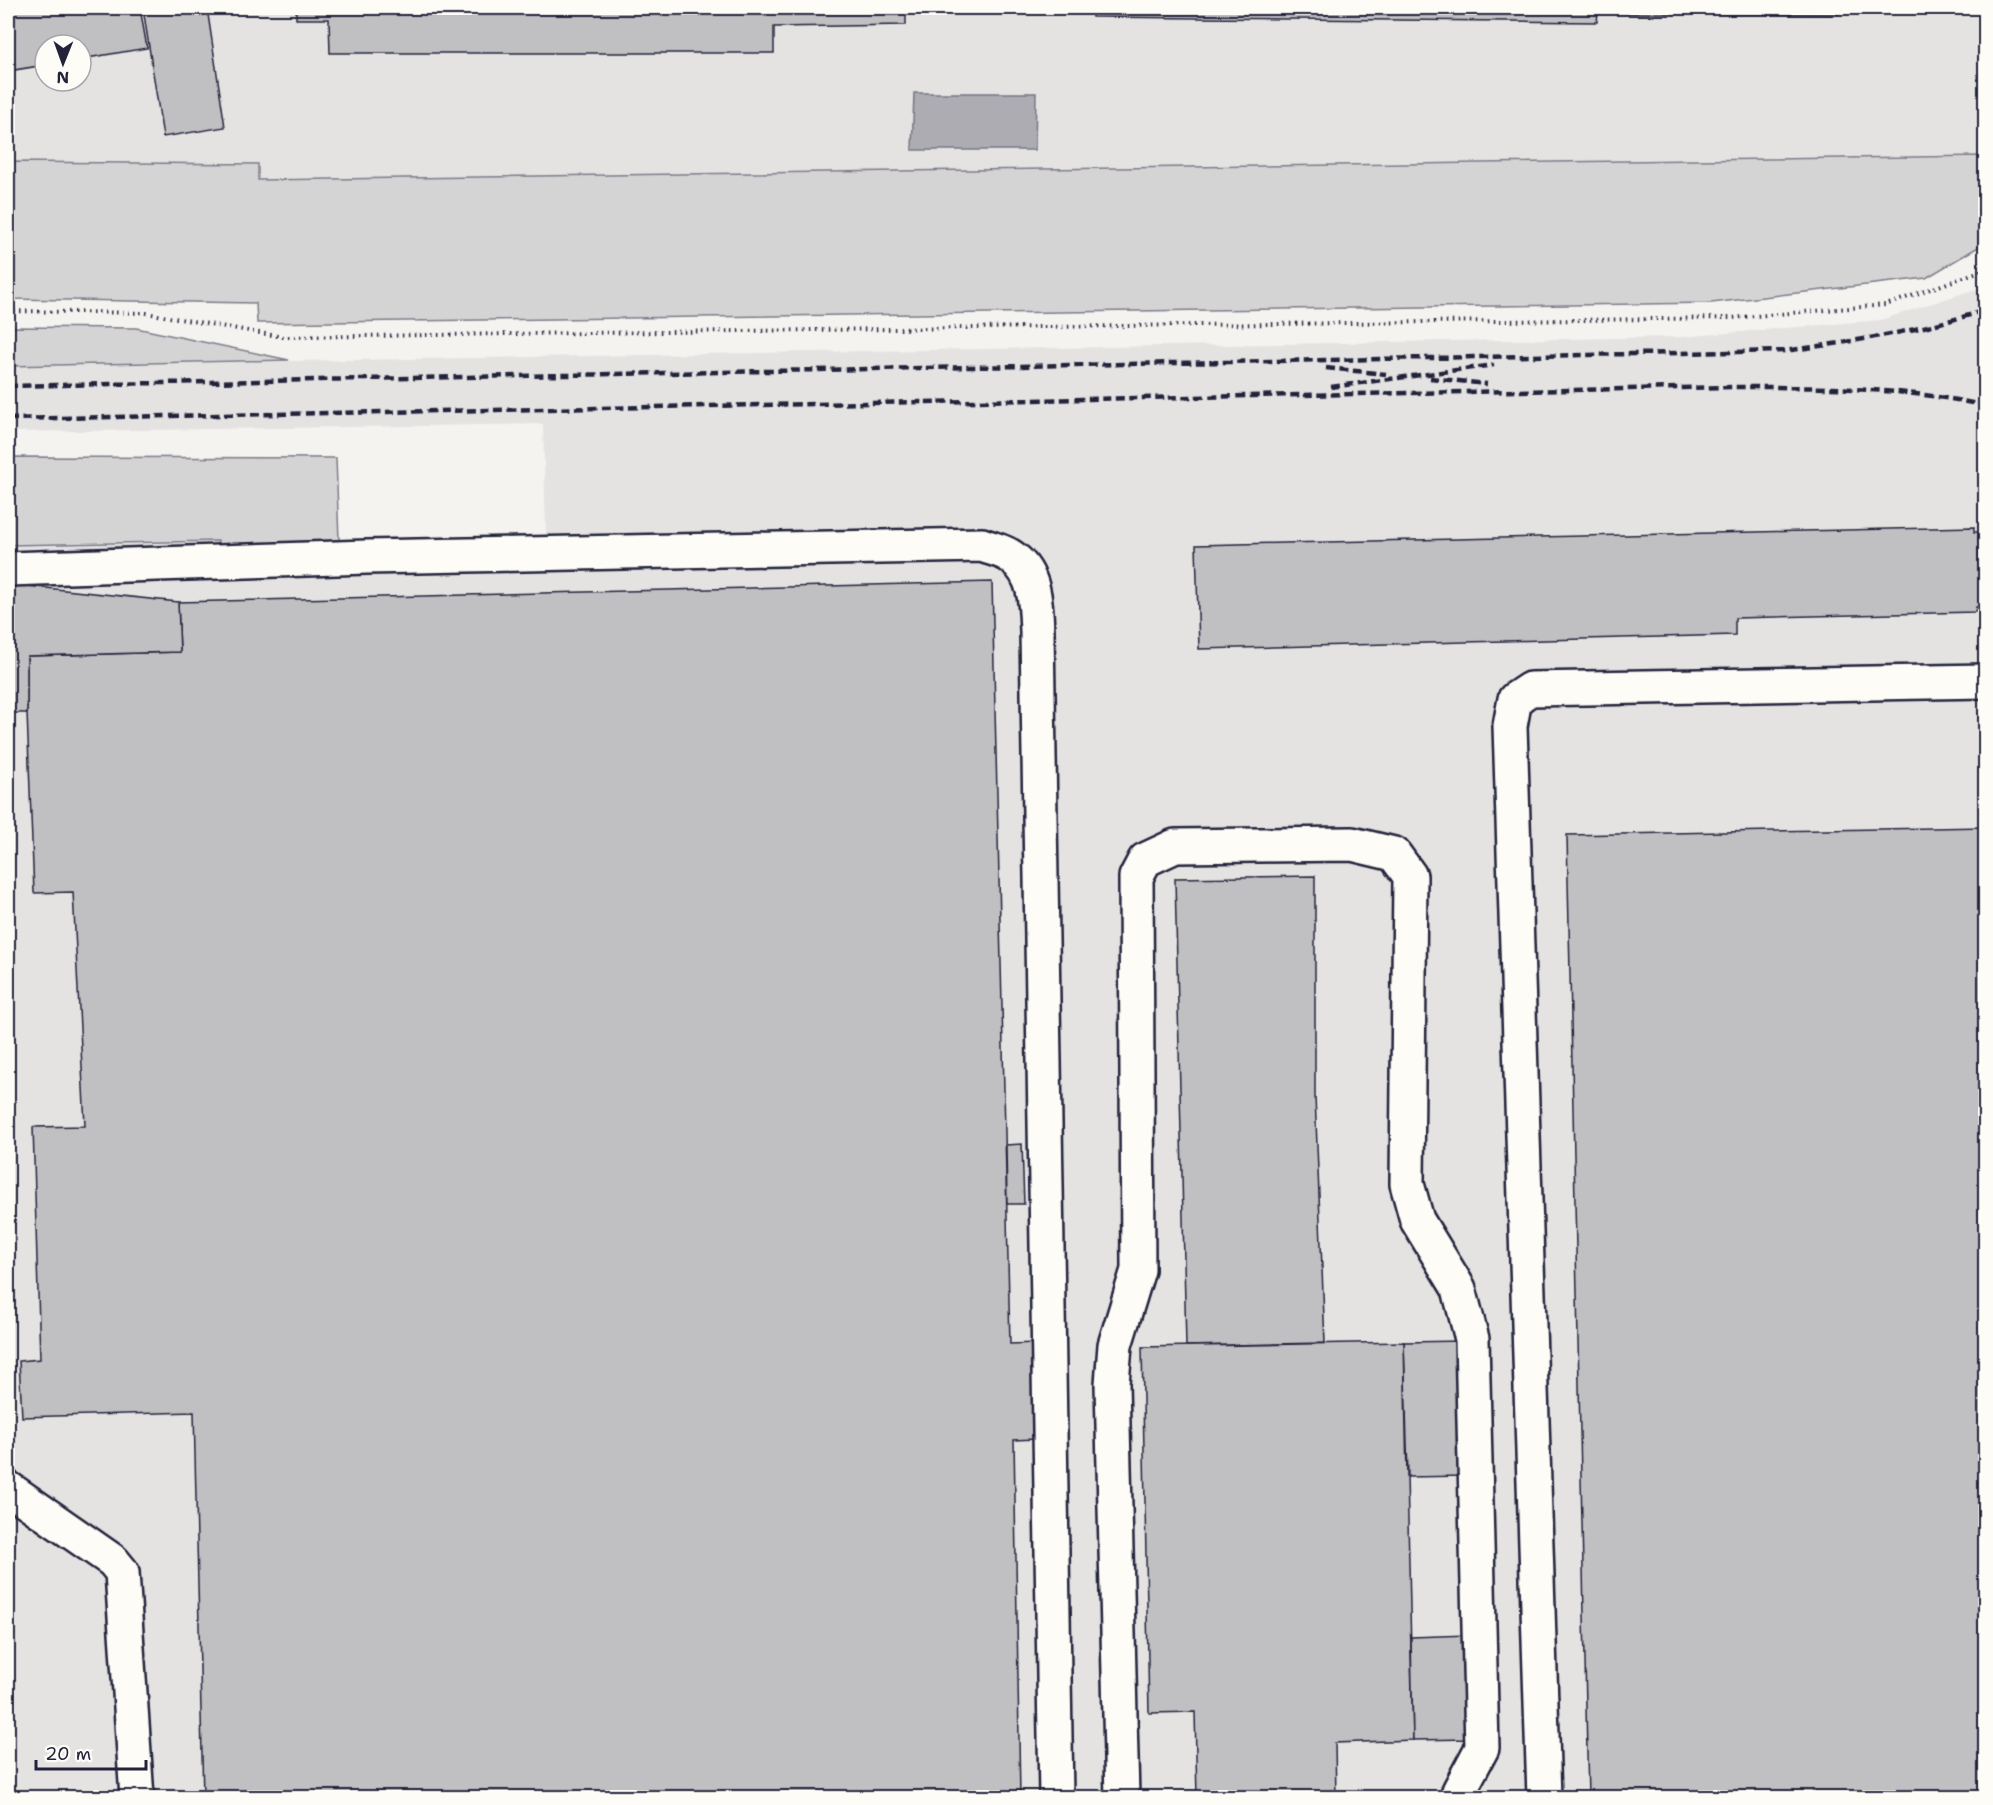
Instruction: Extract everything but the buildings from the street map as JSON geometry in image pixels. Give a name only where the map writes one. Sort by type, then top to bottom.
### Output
[{"type":"lane","points":[[8,569],[379,556],[982,545],[1011,556],[1028,572],[1036,602],[1038,644],[1056,1797]]},
{"type":"lane","points":[[1544,1797],[1510,738],[1515,699],[1530,689],[1986,681]]},
{"type":"lane","points":[[1122,1797],[1112,1384],[1115,1345],[1138,1270],[1136,877],[1145,860],[1176,846],[1352,844],[1394,854],[1410,876],[1407,1184],[1417,1220],[1459,1289],[1472,1339],[1482,1748],[1459,1791],[1459,1797]]},
{"type":"lane","points":[[8,1488],[113,1561],[122,1572],[137,1797]]},
{"type":"path","points":[[8,311],[146,313],[283,337],[1731,318],[1886,305],[1986,269]]},
{"type":"shaded area","points":[[8,8],[1985,8],[1985,156],[257,180],[257,164],[8,162]]},
{"type":"shaded area","points":[[914,93],[1036,93],[1035,150],[912,150]]},
{"type":"shaded area","points":[[1985,156],[1985,243],[1926,278],[1711,303],[257,323],[256,303],[8,299],[8,162],[258,164],[258,180]]},
{"type":"shaded area","points":[[1985,286],[1985,1797],[8,1797],[8,545],[218,541],[218,544],[546,534],[543,424],[8,432],[8,366],[1680,337],[1881,320]]},
{"type":"shaded area","points":[[8,327],[136,328],[289,360],[8,366]]},
{"type":"shaded area","points":[[8,457],[336,458],[339,541],[218,545],[218,541],[8,545]]},
{"type":"railway","points":[[8,386],[1784,351],[1886,335],[1986,310]]},
{"type":"railway","points":[[1331,387],[1494,365]]},
{"type":"railway","points":[[1326,368],[1386,374]]},
{"type":"railway","points":[[1430,378],[1487,384]]},
{"type":"railway","points":[[8,419],[1734,387],[1829,388],[1892,392],[1986,406]]}]
